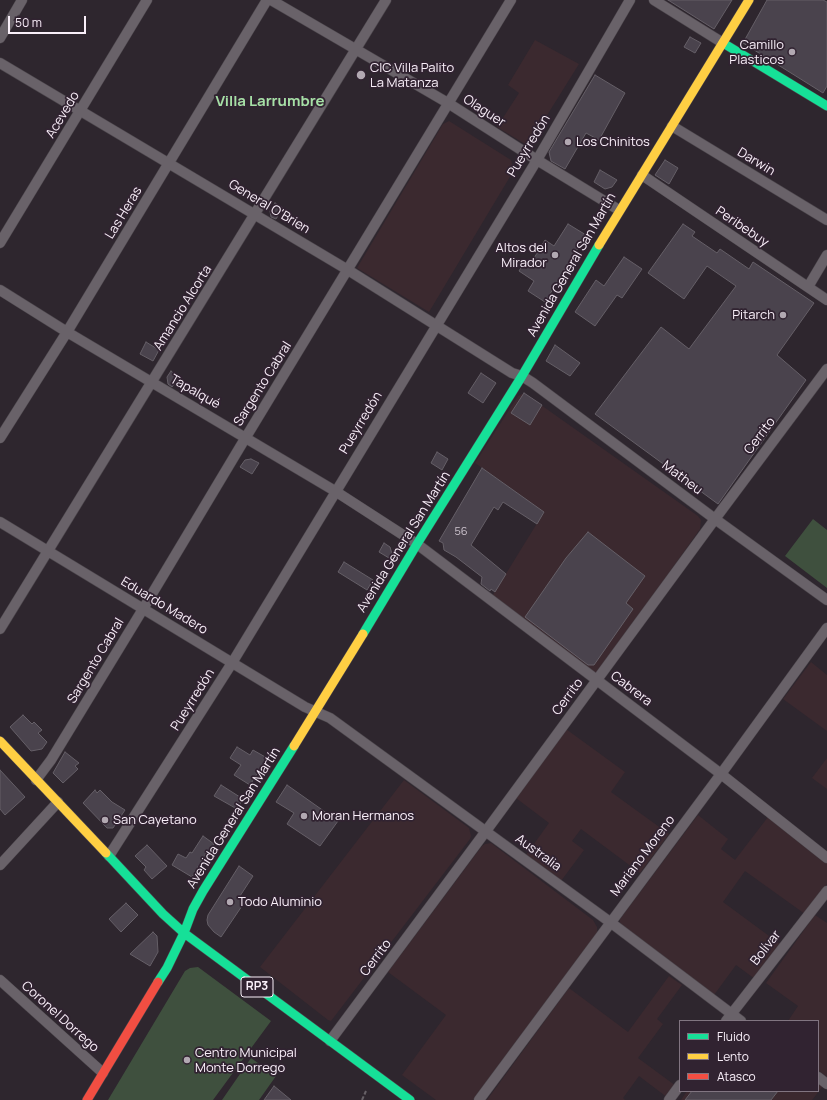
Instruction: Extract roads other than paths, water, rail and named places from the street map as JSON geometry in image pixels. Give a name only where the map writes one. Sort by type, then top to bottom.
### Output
[{"type":"main road","name":"Avenida General San Martín","points":[[87,1100],[167,968],[184,933],[193,909],[203,891],[316,712],[417,544],[522,376],[619,210],[749,0]]},
{"type":"main road","points":[[723,43],[827,106]]},
{"type":"main road","name":"RP3","points":[[0,741],[163,914],[184,933],[410,1100]]},
{"type":"street","points":[[0,38],[22,0]]},
{"type":"street","name":"Acevedo","points":[[0,243],[147,0]]},
{"type":"street","name":"Las Heras","points":[[0,438],[67,332],[267,0]]},
{"type":"street","name":"Olaguer","points":[[271,0],[356,48],[448,103],[619,210]]},
{"type":"street","name":"Amancio Alcorta","points":[[0,629],[386,0]]},
{"type":"street","name":"Sargento Cabral","points":[[36,780],[51,760],[143,609],[511,0]]},
{"type":"street","name":"Pueyrredón","points":[[109,856],[232,663],[436,324],[537,160],[630,0]]},
{"type":"street","points":[[654,0],[723,43]]},
{"type":"street","name":"General O'Brien","points":[[0,63],[170,162],[512,372],[522,376]]},
{"type":"street","name":"Darwin","points":[[672,126],[827,220]]},
{"type":"street","name":"Peribebuy","points":[[642,175],[827,300]]},
{"type":"street","points":[[808,287],[827,255]]},
{"type":"street","name":"Tapalqué","points":[[0,290],[67,332],[335,491],[417,544]]},
{"type":"street","name":"Cerrito","points":[[330,1041],[827,368]]},
{"type":"street","name":"Matheu","points":[[522,376],[714,519],[827,600]]},
{"type":"street","name":"Eduardo Madero","points":[[0,522],[305,707],[316,712]]},
{"type":"street","name":"Cabrera","points":[[417,544],[597,679],[827,858]]},
{"type":"street","name":"Mariano Moreno","points":[[479,1100],[721,774],[827,628]]},
{"type":"street","name":"Australia","points":[[316,712],[330,718],[486,831],[610,922],[728,1017],[738,1020]]},
{"type":"street","points":[[0,865],[58,802]]},
{"type":"street","name":"Bolívar","points":[[728,1017],[827,891]]},
{"type":"street","name":"Coronel Dorrego","points":[[0,980],[103,1073]]},
{"type":"street","points":[[669,1100],[679,1086]]},
{"type":"place","name":"Camillo Plasticos","points":[[792,52]]},
{"type":"place","name":"CIC Villa Palito La Matanza","points":[[361,75]]},
{"type":"place","name":"Los Chinitos","points":[[568,142]]},
{"type":"place","name":"Altos del Mirador","points":[[555,255]]},
{"type":"place","name":"Pitarch","points":[[783,315]]},
{"type":"place","name":"Moran Hermanos","points":[[304,816]]},
{"type":"place","name":"San Cayetano","points":[[105,820]]},
{"type":"place","name":"Todo Aluminio","points":[[230,902]]},
{"type":"place","name":"Centro Municipal Monte Dorrego","points":[[187,1060]]},
{"type":"district","name":"Villa Larrumbre","points":[[270,102]]}]
